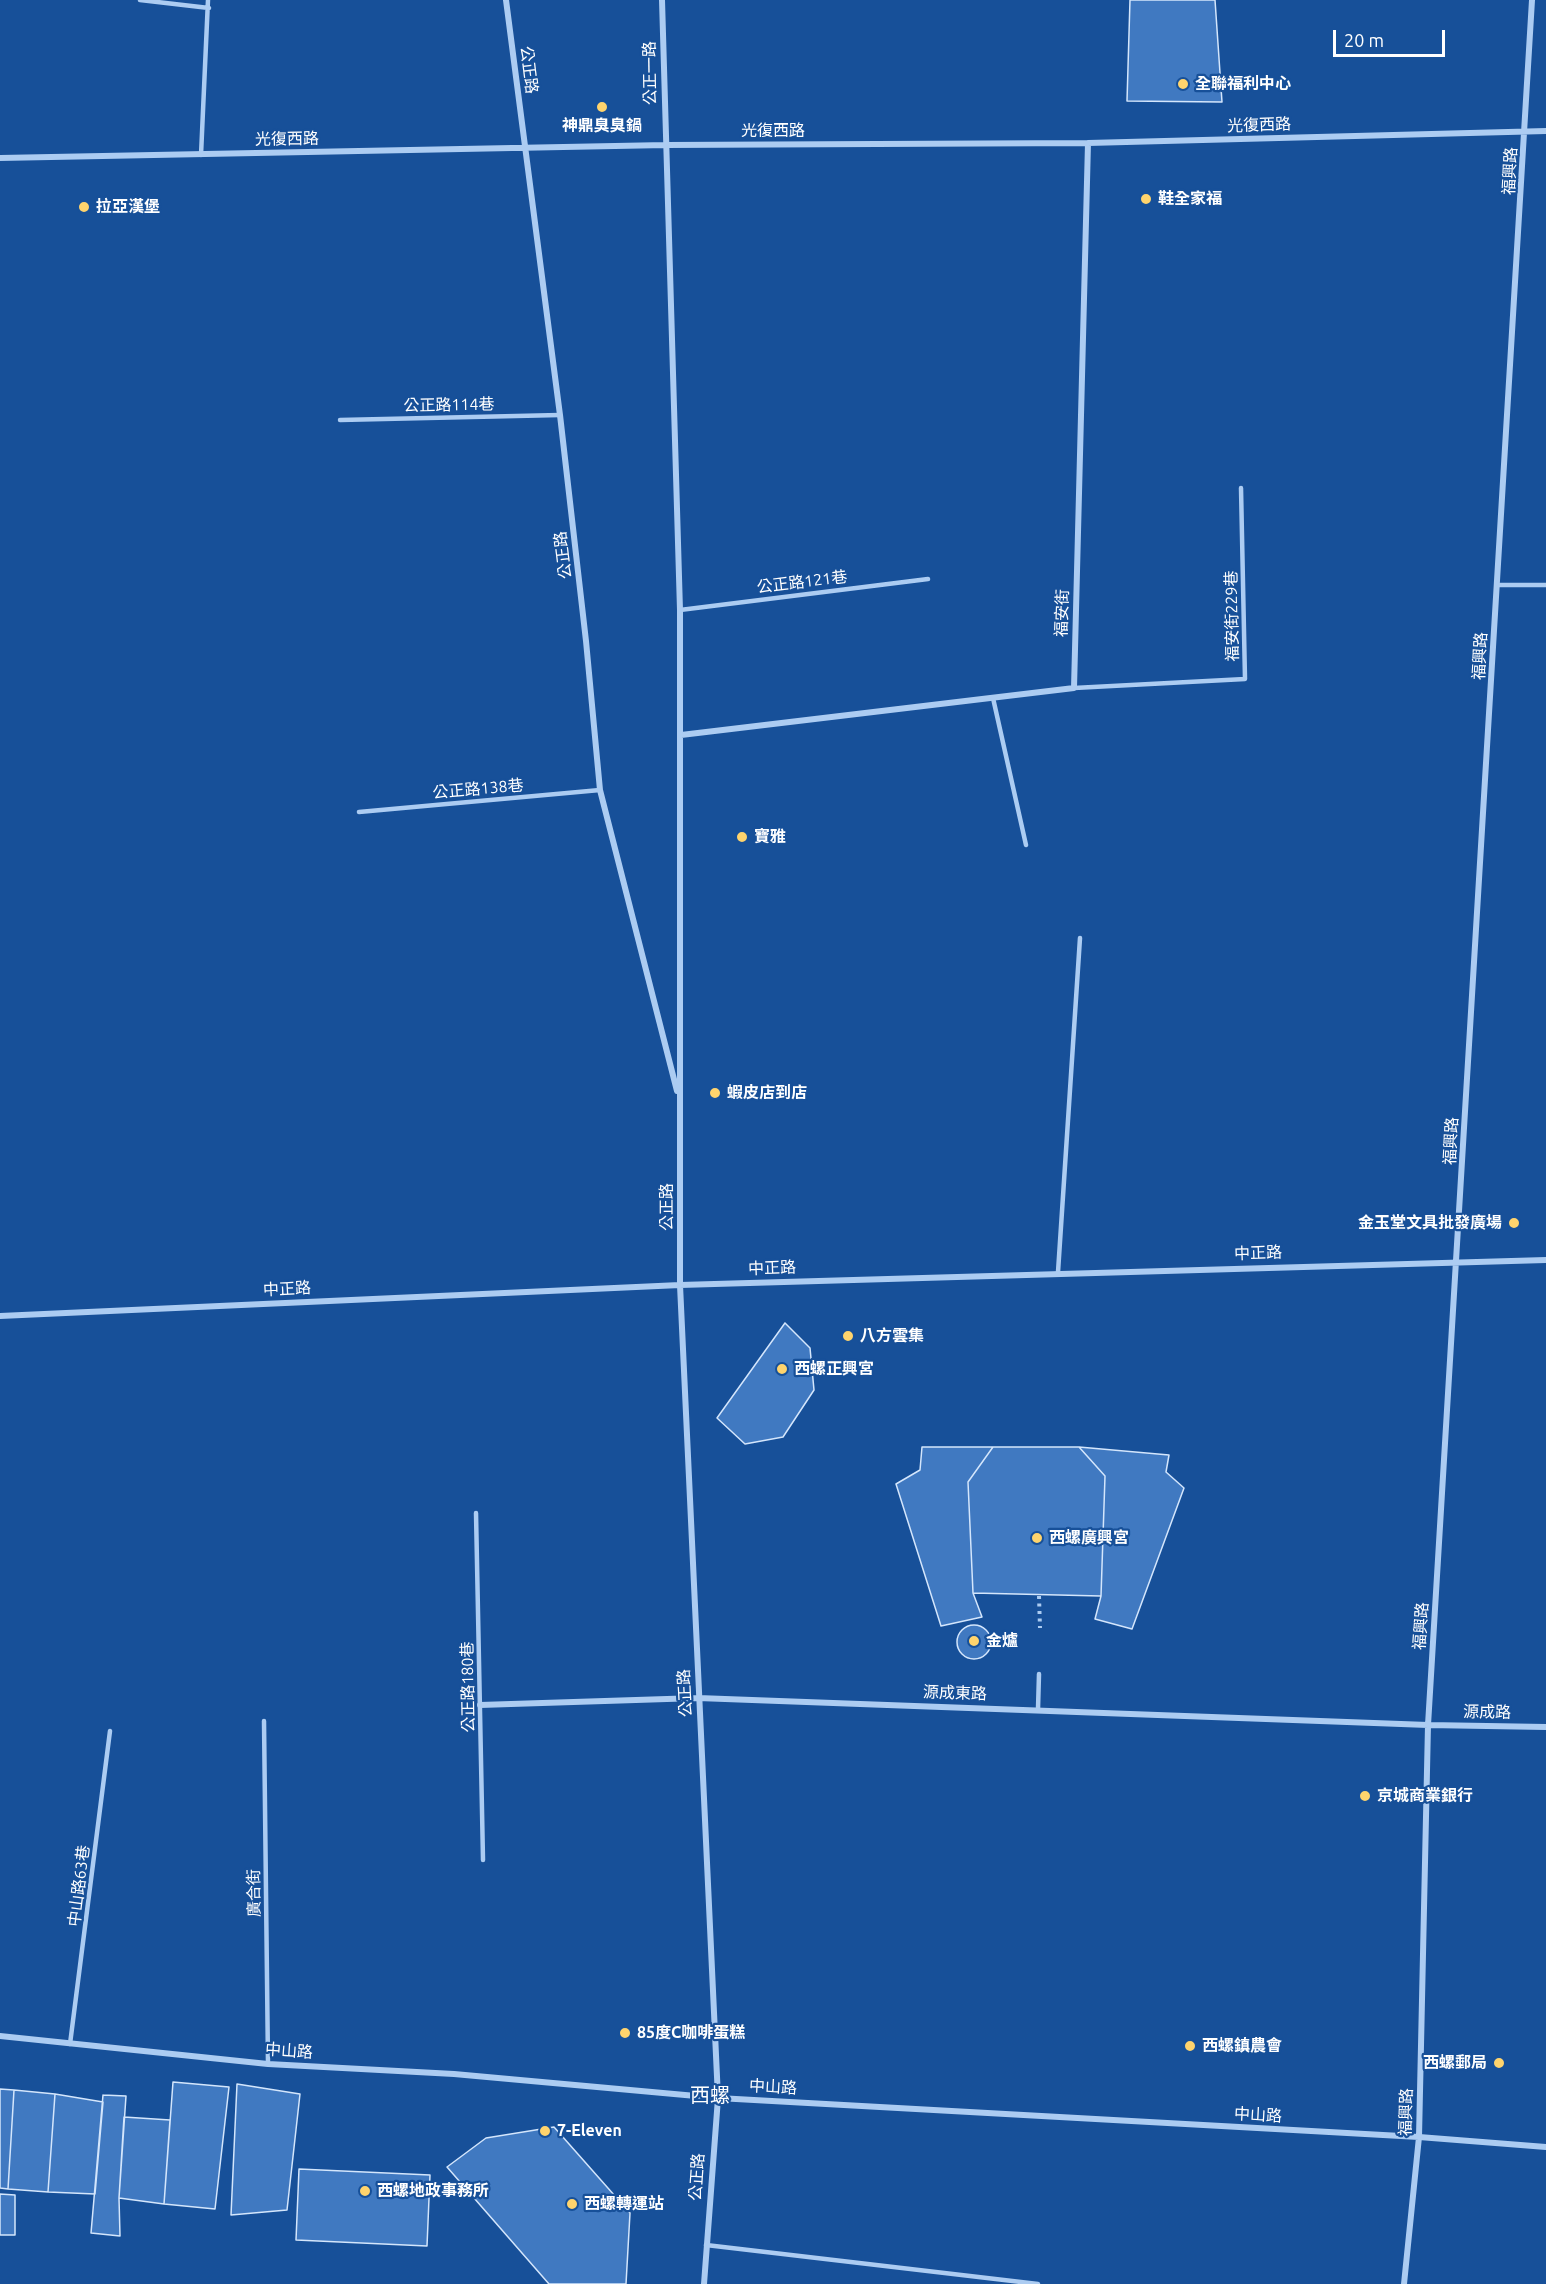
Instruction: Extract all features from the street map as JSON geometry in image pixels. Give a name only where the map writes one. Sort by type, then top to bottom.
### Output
[{"type":"street","name":"公正路","points":[[506,0],[560,415],[586,641],[600,790],[680,1101]]},
{"type":"street","name":"公正一路","points":[[662,0],[666,145]]},
{"type":"street","name":"福興路","points":[[1404,2284],[1419,2137],[1428,1725],[1458,1261],[1532,0]]},
{"type":"street","name":"光復西路","points":[[0,159],[666,145],[1088,143],[1546,130]]},
{"type":"street","name":"福安街","points":[[1074,688],[1088,143]]},
{"type":"street","name":"公正路","points":[[666,145],[680,610],[680,1285],[718,2098],[704,2284]]},
{"type":"street","points":[[681,735],[1074,688]]},
{"type":"street","name":"中正路","points":[[0,1316],[680,1285],[1058,1272],[1546,1260]]},
{"type":"street","name":"源成東路","points":[[480,1705],[698,1698],[1428,1725]]},
{"type":"street","name":"源成路","points":[[1428,1725],[1546,1727]]},
{"type":"street","name":"中山路","points":[[0,2036],[268,2064],[454,2074],[718,2098],[1419,2137],[1546,2147]]},
{"type":"lane","points":[[140,0],[209,8]]},
{"type":"lane","points":[[201,155],[208,0]]},
{"type":"lane","name":"公正路114巷","points":[[340,420],[560,415]]},
{"type":"lane","name":"福安街229巷","points":[[1074,688],[1245,679],[1241,488]]},
{"type":"lane","name":"公正路121巷","points":[[680,610],[928,579]]},
{"type":"lane","points":[[1498,585],[1546,585]]},
{"type":"lane","points":[[993,698],[1026,845]]},
{"type":"lane","name":"公正路138巷","points":[[359,812],[600,790]]},
{"type":"lane","points":[[1058,1272],[1080,938]]},
{"type":"lane","name":"公正路180巷","points":[[476,1514],[483,1860]]},
{"type":"lane","points":[[1038,1709],[1039,1674]]},
{"type":"lane","name":"廣合街","points":[[264,1722],[268,2064]]},
{"type":"lane","name":"中山路63巷","points":[[70,2044],[111,1731]]},
{"type":"lane","points":[[706,2245],[1038,2284]]},
{"type":"path","points":[[1039,1596],[1040,1628]]},
{"type":"building","points":[[1130,0],[1215,0],[1222,102],[1127,101]]},
{"type":"building","name":"西螺正興宮","points":[[785,1323],[810,1348],[814,1390],[783,1437],[745,1444],[717,1418]]},
{"type":"building","points":[[922,1447],[993,1447],[968,1482],[973,1593],[982,1617],[941,1626],[896,1484],[920,1470]]},
{"type":"building","name":"西螺廣興宮","points":[[993,1447],[1079,1447],[1105,1476],[1101,1596],[973,1593],[968,1482]]},
{"type":"building","points":[[1079,1447],[1169,1455],[1166,1472],[1184,1488],[1132,1629],[1095,1619],[1101,1596],[1105,1476]]},
{"type":"building","name":"金爐","points":[[974,1625],[986,1630],[991,1642],[986,1654],[974,1659],[962,1654],[957,1642],[962,1630]]},
{"type":"building","points":[[173,2082],[229,2087],[215,2209],[164,2204]]},
{"type":"building","points":[[237,2084],[300,2094],[287,2210],[231,2215]]},
{"type":"building","points":[[0,2089],[14,2090],[8,2189],[0,2188]]},
{"type":"building","points":[[14,2090],[55,2094],[48,2192],[8,2189]]},
{"type":"building","points":[[55,2094],[103,2102],[95,2194],[48,2192]]},
{"type":"building","points":[[103,2095],[126,2096],[119,2198],[120,2236],[91,2233]]},
{"type":"building","points":[[124,2117],[170,2120],[164,2204],[119,2198]]},
{"type":"building","points":[[554,2127],[630,2213],[626,2284],[549,2284],[447,2167],[486,2138]]},
{"type":"building","points":[[299,2169],[430,2175],[427,2246],[296,2240]]},
{"type":"building","points":[[0,2194],[15,2195],[15,2235],[0,2235]]},
{"type":"place","name":"全聯福利中心","points":[[1183,84]]},
{"type":"place","name":"神鼎臭臭鍋","points":[[602,107]]},
{"type":"place","name":"鞋全家福","points":[[1146,199]]},
{"type":"place","name":"拉亞漢堡","points":[[84,207]]},
{"type":"place","name":"寶雅","points":[[742,837]]},
{"type":"place","name":"蝦皮店到店","points":[[715,1093]]},
{"type":"place","name":"金玉堂文具批發廣場","points":[[1514,1223]]},
{"type":"place","name":"八方雲集","points":[[848,1336]]},
{"type":"place","name":"西螺正興宮","points":[[782,1369]]},
{"type":"place","name":"西螺廣興宮","points":[[1037,1538]]},
{"type":"place","name":"金爐","points":[[974,1641]]},
{"type":"place","name":"京城商業銀行","points":[[1365,1796]]},
{"type":"place","name":"85度C咖啡蛋糕","points":[[625,2033]]},
{"type":"place","name":"西螺鎮農會","points":[[1190,2046]]},
{"type":"place","name":"西螺郵局","points":[[1499,2063]]},
{"type":"place","name":"7-Eleven","points":[[545,2131]]},
{"type":"place","name":"西螺地政事務所","points":[[365,2191]]},
{"type":"place","name":"西螺轉運站","points":[[572,2204]]},
{"type":"district","name":"西螺","points":[[710,2095]]}]
